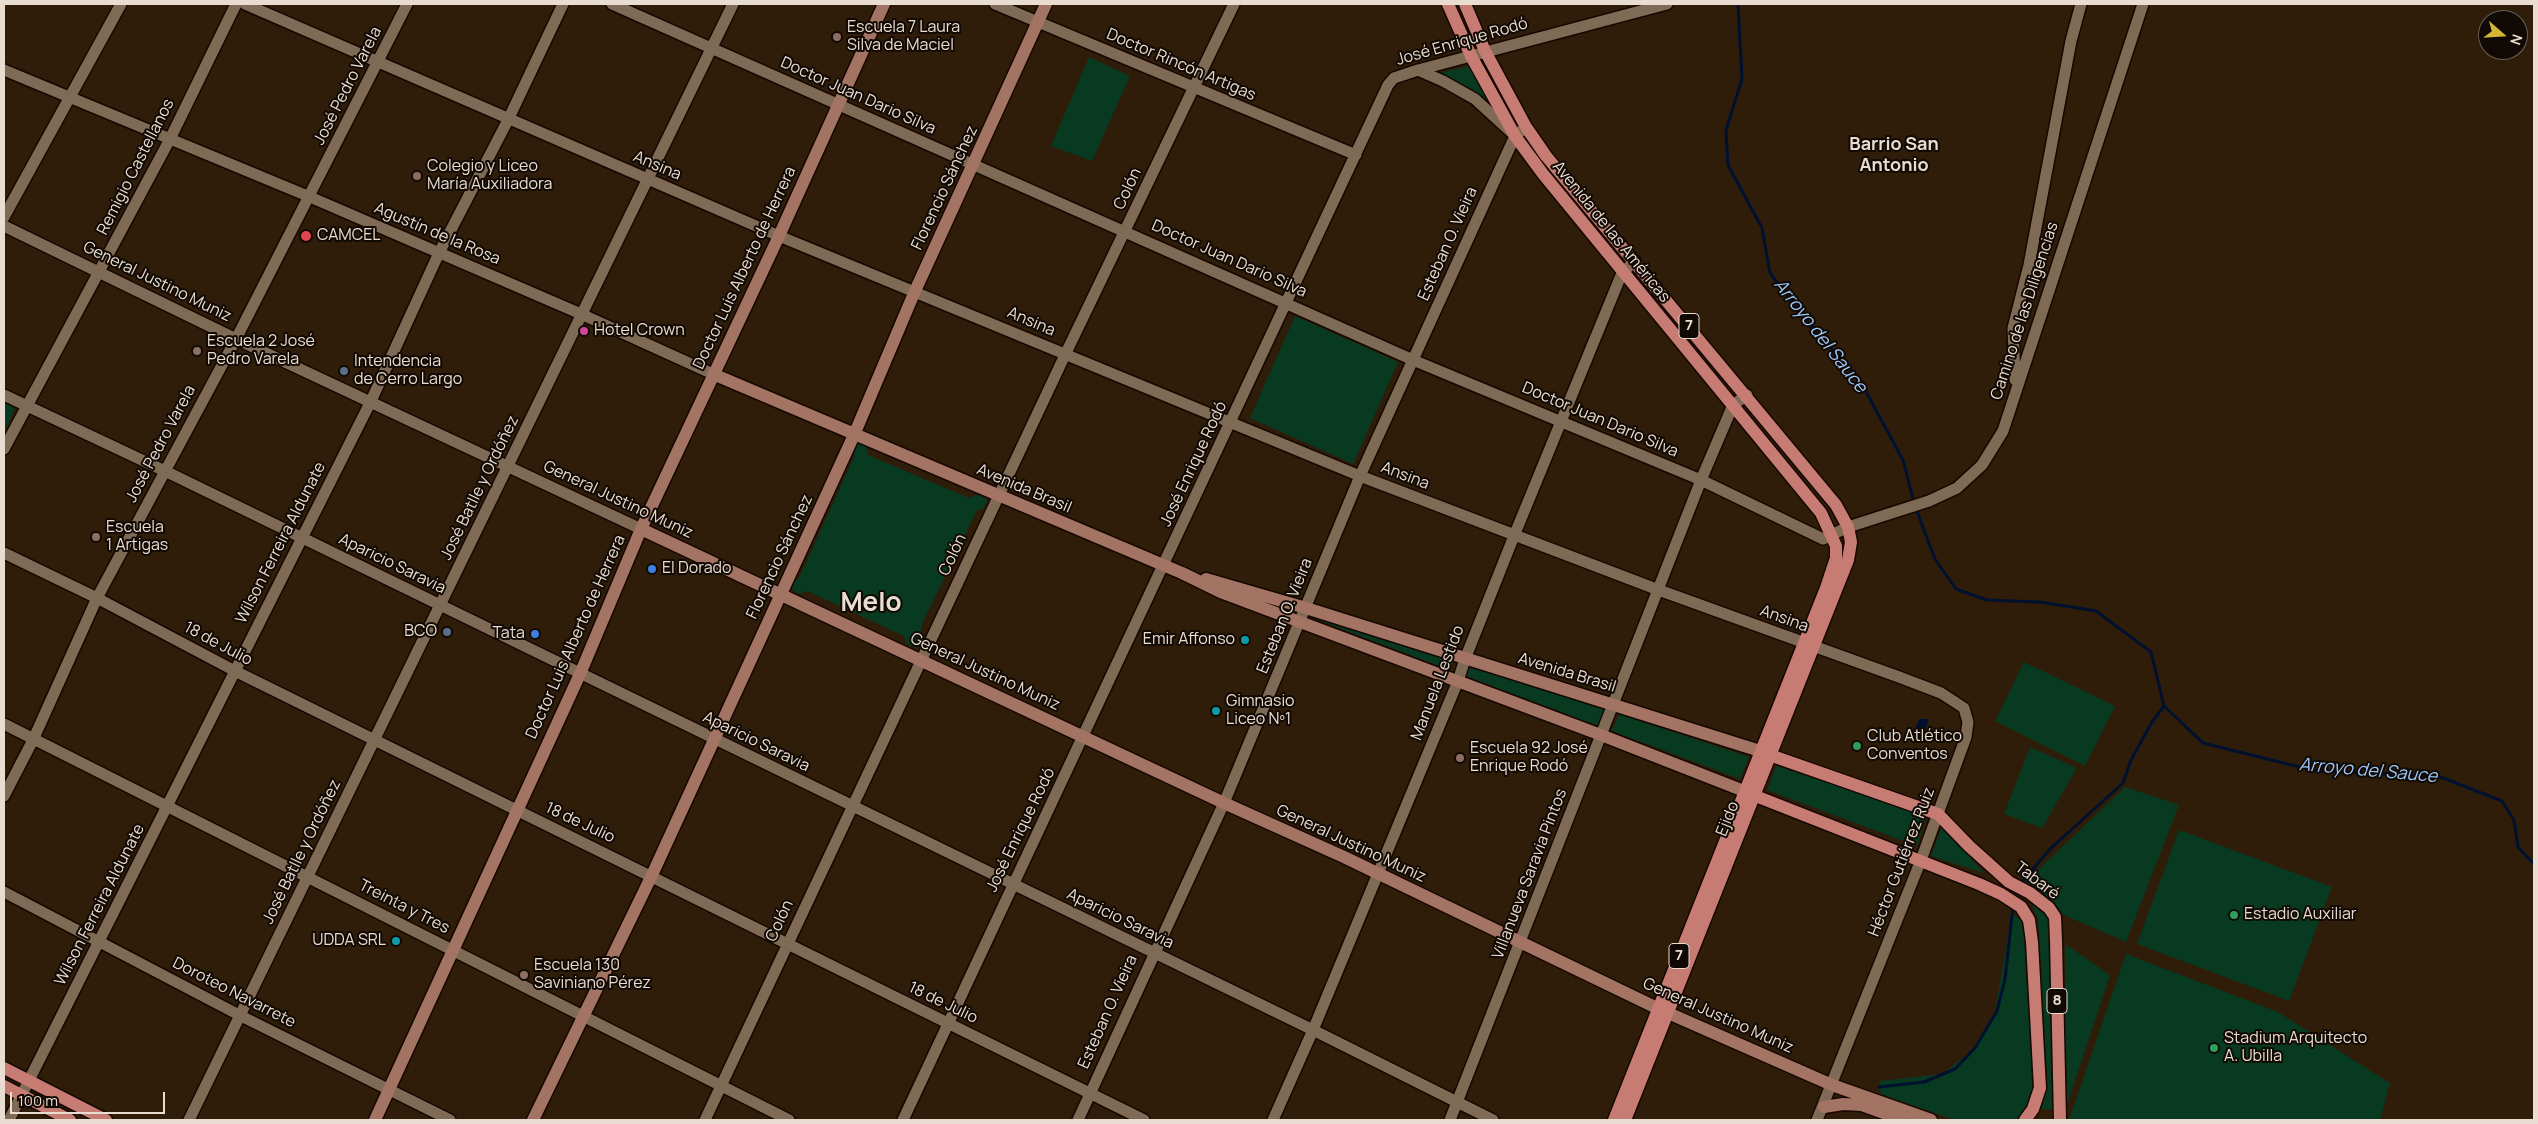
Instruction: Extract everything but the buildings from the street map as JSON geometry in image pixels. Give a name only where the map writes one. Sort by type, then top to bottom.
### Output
[{"type":"main road","name":"Avenida de las Américas","points":[[1448,4],[1471,56],[1516,136],[1543,174],[1622,273],[1821,513],[1832,534]]},
{"type":"main road","name":"Avenida de las Américas","points":[[1465,4],[1485,51],[1526,127],[1546,156],[1747,395],[1836,505],[1848,527]]},
{"type":"main road","name":"Ejido","points":[[1625,1120],[1664,1011],[1749,793],[1808,645],[1848,560],[1851,542],[1848,527]]},
{"type":"main road","name":"Ejido","points":[[1808,645],[1836,558],[1836,546],[1832,534]]},
{"type":"main road","name":"Avenida Brasil","points":[[1765,753],[1938,814]]},
{"type":"main road","name":"Avenida Brasil","points":[[1749,793],[1921,860]]},
{"type":"main road","name":"Tabaré","points":[[1938,814],[1969,846],[2009,882],[2030,893],[2049,908],[2055,917],[2060,1120]]},
{"type":"main road","name":"Tabaré","points":[[1921,860],[2001,894],[2021,907],[2029,920],[2032,942],[2040,1088],[2033,1109],[2025,1120]]},
{"type":"main road","name":"Ejido","points":[[1614,1120],[1664,1011]]},
{"type":"main road","points":[[4,1068],[106,1120]]},
{"type":"main road","points":[[4,1086],[70,1120]]},
{"type":"street","points":[[4,217],[121,4]]},
{"type":"street","name":"Remigio Castellanos","points":[[4,449],[170,139],[236,4]]},
{"type":"street","name":"Ansina","points":[[245,4],[508,120],[779,236],[1360,476],[1514,536],[1808,645]]},
{"type":"street","name":"José Pedro Varela","points":[[4,796],[33,740],[97,598],[236,339],[407,4]]},
{"type":"street","name":"Wilson Ferreira Aldunate","points":[[9,1120],[371,401],[440,253],[508,120],[563,4]]},
{"type":"street","name":"Doctor Juan Dario Silva","points":[[612,4],[1413,360],[1701,480],[1823,539],[1832,534]]},
{"type":"street","name":"José Batlle y Ordóñez","points":[[189,1120],[509,467],[581,314],[733,4]]},
{"type":"street","name":"Doctor Luis Alberto de Herrera","points":[[375,1120],[580,674],[642,529],[779,236],[884,4]]},
{"type":"street","name":"Doctor Rincón Artigas","points":[[996,4],[1194,89],[1356,155]]},
{"type":"street","name":"Florencio Sánchez","points":[[533,1120],[585,1017],[652,875],[854,435],[915,291],[1046,4]]},
{"type":"street","name":"Colón","points":[[705,1120],[1065,354],[1126,232],[1234,4]]},
{"type":"street","name":"José Enrique Rodó","points":[[903,1120],[1012,885],[1085,736],[1388,85],[1394,78],[1418,70],[1663,4]]},
{"type":"street","points":[[2016,388],[2013,328],[2029,265],[2070,41],[2081,4]]},
{"type":"street","name":"Camino de las Diligencias","points":[[1832,534],[1878,516],[1929,501],[1957,488],[1982,465],[2003,431],[2143,4]]},
{"type":"street","name":"Agustín de la Rosa","points":[[4,70],[310,197],[854,435]]},
{"type":"street","points":[[1418,70],[1443,81],[1475,99],[1516,136]]},
{"type":"street","name":"Esteban O. Vieira","points":[[1078,1120],[1153,952],[1224,803],[1360,476],[1516,136],[1526,127]]},
{"type":"street","name":"General Justino Muniz","points":[[4,226],[236,339],[1085,736],[1224,803],[1378,873],[1664,1011],[1832,1085],[1931,1120]]},
{"type":"street","name":"Manuela Lestido","points":[[1273,1120],[1314,1030],[1458,681],[1465,658],[1560,420],[1622,273],[1635,261]]},
{"type":"street","name":"Aparicio Saravia","points":[[4,395],[165,471],[1012,885],[1314,1030],[1493,1120]]},
{"type":"street","points":[[1733,405],[1747,395]]},
{"type":"street","name":"Villanueva Saravia Pintos","points":[[1450,1120],[1521,942],[1656,589],[1733,405]]},
{"type":"street","name":"Avenida Brasil","points":[[854,435],[1164,566],[1223,594],[1601,735],[1749,793]]},
{"type":"street","name":"18 de Julio","points":[[4,553],[97,598],[235,671],[516,811],[652,875],[947,1024],[1144,1120]]},
{"type":"street","name":"Avenida Brasil","points":[[1182,574],[1306,608],[1765,753]]},
{"type":"street","name":"Héctor Gutiérrez Ruiz","points":[[1808,645],[1941,693],[1964,708],[1968,722],[1966,737],[1921,860],[1824,1107],[1817,1120]]},
{"type":"street","name":"Treinta y Tres","points":[[4,724],[33,740],[168,805],[789,1120]]},
{"type":"street","name":"Doroteo Navarrete","points":[[4,892],[240,1016],[450,1120]]},
{"type":"street","points":[[1824,1107],[1843,1104],[1862,1105],[1903,1120]]},
{"type":"green space","points":[[1089,57],[1130,76],[1092,161],[1051,146]]},
{"type":"green space","points":[[1470,66],[1500,116],[1439,73]]},
{"type":"green space","points":[[1295,316],[1398,362],[1353,464],[1250,418]]},
{"type":"green space","points":[[4,402],[15,409],[4,432]]},
{"type":"green space","points":[[857,443],[866,446],[868,455],[969,498],[976,495],[986,498],[987,501],[983,509],[977,510],[921,626],[921,643],[916,648],[907,644],[904,636],[807,591],[799,594],[792,589],[792,583],[799,578],[855,455],[852,450]]},
{"type":"green space","points":[[1317,615],[1454,660],[1450,670],[1315,619]]},
{"type":"green space","points":[[2024,662],[2115,706],[2085,766],[1995,721]]},
{"type":"green space","points":[[1469,665],[1604,709],[1598,726],[1466,676]]},
{"type":"green space","points":[[1619,714],[1749,757],[1740,779],[1612,731]]},
{"type":"green space","points":[[2030,747],[2077,768],[2042,828],[2004,814]]},
{"type":"green space","points":[[1776,766],[1927,815],[1917,846],[1767,790]]},
{"type":"green space","points":[[2125,787],[2179,805],[2126,942],[2064,915],[2033,886],[2025,882]]},
{"type":"green space","points":[[1942,826],[1984,873],[1931,856]]},
{"type":"green space","name":"Estadio Auxiliar","points":[[2179,830],[2332,887],[2289,1001],[2137,944]]},
{"type":"green space","points":[[2029,898],[2050,916],[2054,1110],[2042,1109],[2042,1013],[2038,919]]},
{"type":"green space","points":[[2012,914],[2025,923],[2034,1081],[2029,1101],[2016,1120],[1955,1120],[1881,1094],[1880,1081],[1942,1074],[1975,1048],[1994,1017]]},
{"type":"green space","points":[[2065,944],[2110,975],[2065,1111]]},
{"type":"green space","name":"Stadium Arquitecto A. Ubilla","points":[[2126,954],[2278,1012],[2390,1083],[2380,1120],[2069,1120]]},
{"type":"water","points":[[1919,719],[1929,719],[1923,737],[1917,735],[1916,738],[1912,737]]},
{"type":"waterway","name":"Arroyo del Sauce","points":[[1738,4],[1742,79],[1726,130],[1728,165],[1762,228],[1770,273],[1810,326],[1858,377],[1903,460],[1914,503]]},
{"type":"waterway","name":"Arroyo del Sauce","points":[[1916,509],[1935,559],[1956,589],[1987,600],[2040,602],[2096,611],[2151,652],[2164,706],[2203,743],[2316,771],[2438,776],[2502,801],[2514,820],[2518,847],[2534,864]]},
{"type":"waterway","points":[[2020,884],[2050,849],[2123,783],[2131,760],[2152,722],[2164,706]]},
{"type":"waterway","points":[[1879,1087],[1924,1082],[1955,1069],[1975,1048],[1997,1011],[2005,979],[2013,907]]},
{"type":"place","name":"Escuela 7 Laura Silva de Maciel","points":[[837,37]]},
{"type":"place","name":"Colegio y Liceo María Auxiliadora","points":[[417,176]]},
{"type":"place","name":"CAMCEL","points":[[306,236]]},
{"type":"place","name":"Hotel Crown","points":[[584,331]]},
{"type":"place","name":"Escuela 2 José Pedro Varela","points":[[197,351]]},
{"type":"place","name":"Intendencia de Cerro Largo","points":[[344,371]]},
{"type":"place","name":"Escuela 1 Artigas","points":[[96,537]]},
{"type":"place","name":"El Dorado","points":[[652,569]]},
{"type":"place","name":"BCO","points":[[447,632]]},
{"type":"place","name":"Tata","points":[[535,634]]},
{"type":"place","name":"Emir Affonso","points":[[1245,640]]},
{"type":"place","name":"Gimnasio Liceo Nº1","points":[[1216,711]]},
{"type":"place","name":"Club Atlético Conventos","points":[[1857,746]]},
{"type":"place","name":"Escuela 92 José Enrique Rodó","points":[[1460,758]]},
{"type":"place","name":"Estadio Auxiliar","points":[[2234,915]]},
{"type":"place","name":"UDDA SRL","points":[[396,941]]},
{"type":"place","name":"Escuela 130 Saviniano Pérez","points":[[524,975]]},
{"type":"place","name":"Stadium Arquitecto A. Ubilla","points":[[2214,1048]]},
{"type":"district","name":"Barrio San Antonio","points":[[1894,155]]},
{"type":"district","name":"Melo","points":[[871,604]]}]
